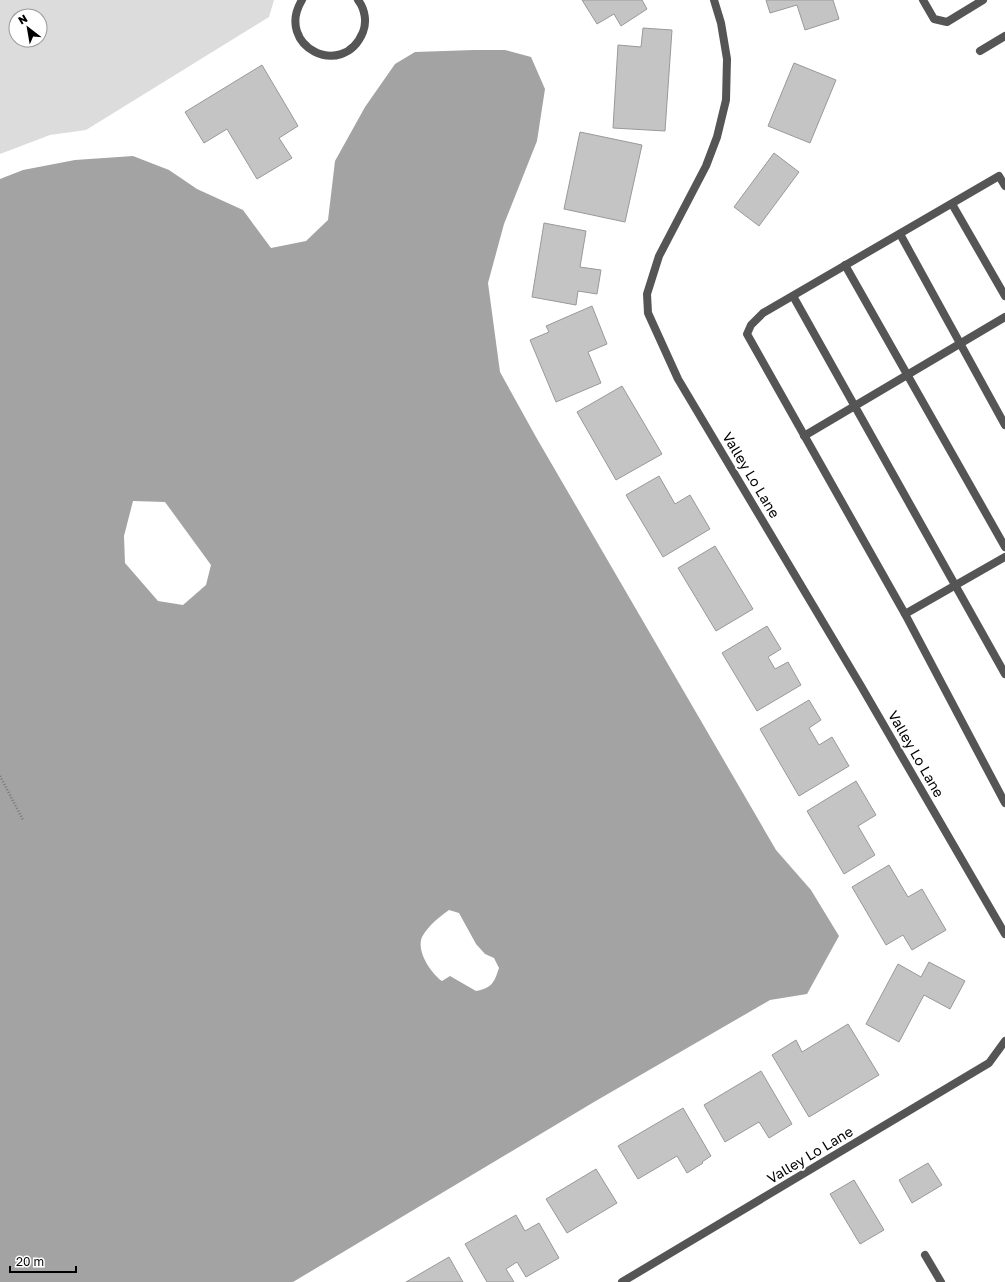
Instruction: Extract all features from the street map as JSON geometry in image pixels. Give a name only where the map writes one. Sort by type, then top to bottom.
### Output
[{"type":"street","points":[[302,0],[297,8],[295,19],[296,30],[308,49],[319,54],[330,56],[342,54],[352,48],[360,39],[365,28],[365,16],[362,5],[358,0]]},
{"type":"street","name":"Valley Lo Lane","points":[[714,0],[721,23],[727,59],[726,100],[718,137],[706,166],[659,256],[647,294],[648,313],[678,379],[858,680],[1005,934]]},
{"type":"street","points":[[923,0],[934,19],[947,22],[983,0]]},
{"type":"street","points":[[980,51],[1005,36]]},
{"type":"street","points":[[1005,186],[999,176],[763,313],[751,325],[747,334],[905,614],[1005,803]]},
{"type":"street","points":[[952,204],[1005,296]]},
{"type":"street","points":[[900,234],[1005,425]]},
{"type":"street","points":[[845,265],[1005,547]]},
{"type":"street","points":[[793,296],[1005,674]]},
{"type":"street","points":[[804,436],[1005,316]]},
{"type":"street","points":[[905,614],[1005,557]]},
{"type":"street","name":"Valley Lo Lane","points":[[622,1282],[989,1063],[1005,1041]]},
{"type":"street","points":[[925,1255],[941,1282]]},
{"type":"path","points":[[0,776],[23,820]]},
{"type":"shaded area","points":[[0,0],[274,0],[269,17],[86,130],[50,135],[0,154]]},
{"type":"shaded area","points":[[505,50],[531,57],[545,89],[537,141],[504,224],[488,283],[500,372],[536,437],[776,850],[811,890],[839,936],[807,994],[770,1000],[594,1102],[293,1282],[0,1282],[0,179],[23,170],[75,160],[133,156],[169,170],[197,189],[243,210],[271,248],[306,241],[328,220],[335,161],[365,107],[395,64],[415,52]],"holes":[[[133,501],[165,502],[211,565],[206,585],[183,605],[158,601],[125,563],[124,536]],[[449,910],[459,913],[476,944],[485,954],[494,958],[499,968],[496,978],[492,984],[486,988],[476,991],[450,976],[442,981],[433,973],[423,955],[421,949],[422,937],[427,929]]]},
{"type":"building","points":[[582,0],[642,0],[647,9],[621,26],[614,14],[597,24]]},
{"type":"building","points":[[766,0],[833,0],[839,19],[805,30],[797,5],[770,13]]},
{"type":"building","points":[[643,28],[672,30],[665,131],[613,128],[618,45],[641,47]]},
{"type":"building","points":[[794,63],[836,80],[810,143],[768,126]]},
{"type":"building","points":[[262,65],[298,126],[279,138],[292,158],[257,179],[227,129],[204,143],[185,112]]},
{"type":"building","points":[[580,132],[642,145],[625,222],[564,209]]},
{"type":"building","points":[[774,153],[799,172],[759,226],[734,207]]},
{"type":"building","points":[[544,223],[586,231],[580,267],[601,270],[597,294],[578,291],[576,305],[532,297]]},
{"type":"building","points":[[592,306],[607,344],[588,352],[601,383],[556,402],[530,340],[549,332],[546,326]]},
{"type":"building","points":[[622,386],[662,454],[616,480],[577,412]]},
{"type":"building","points":[[659,476],[675,504],[690,495],[710,529],[663,557],[626,495]]},
{"type":"building","points":[[715,546],[753,609],[716,631],[678,568]]},
{"type":"building","points":[[767,626],[781,649],[768,657],[775,669],[788,662],[801,685],[757,711],[722,653]]},
{"type":"building","points":[[809,700],[821,720],[809,728],[819,745],[832,737],[849,766],[799,796],[760,729]]},
{"type":"building","points":[[856,781],[876,815],[858,826],[875,855],[844,874],[807,811]]},
{"type":"building","points":[[889,865],[908,897],[922,889],[946,930],[912,950],[903,935],[886,945],[852,887]]},
{"type":"building","points":[[929,962],[965,981],[950,1009],[924,995],[899,1042],[866,1024],[898,964],[921,977]]},
{"type":"building","points":[[848,1024],[879,1075],[809,1117],[772,1055],[796,1040],[802,1052]]},
{"type":"building","points":[[761,1071],[792,1124],[769,1138],[759,1122],[725,1142],[704,1105]]},
{"type":"building","points":[[683,1108],[711,1156],[687,1173],[677,1156],[638,1179],[618,1146]]},
{"type":"building","points":[[928,1163],[942,1185],[912,1203],[899,1180]]},
{"type":"building","points":[[596,1169],[617,1203],[567,1233],[546,1199]]},
{"type":"building","points":[[854,1180],[884,1230],[860,1244],[830,1194]]},
{"type":"building","points":[[516,1215],[525,1231],[539,1223],[559,1258],[526,1277],[517,1262],[506,1269],[514,1282],[487,1282],[465,1244]]},
{"type":"building","points":[[449,1257],[463,1282],[406,1282]]}]
